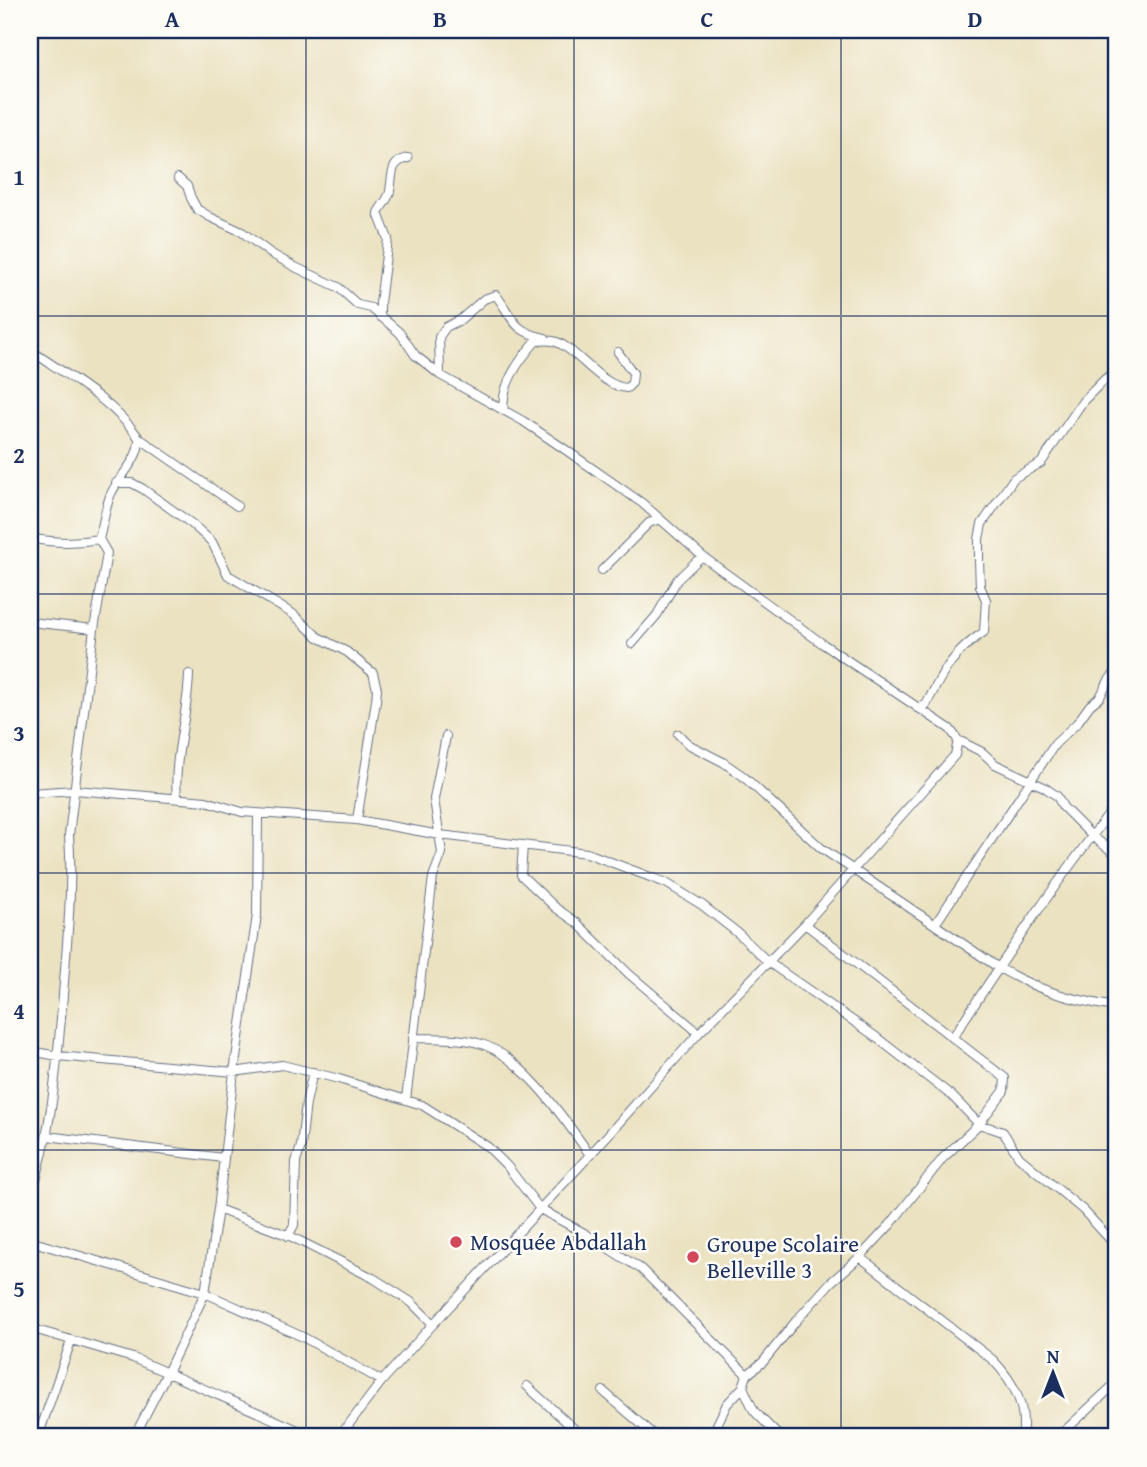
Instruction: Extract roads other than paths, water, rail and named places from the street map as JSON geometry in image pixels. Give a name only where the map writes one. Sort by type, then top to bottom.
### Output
[{"type":"street","points":[[380,317],[388,239],[378,212],[390,192],[390,175],[395,164],[400,159],[408,158]]},
{"type":"street","points":[[178,178],[187,186],[197,209],[242,232],[270,253],[297,268],[338,287],[358,305],[371,308],[400,333],[415,355],[440,375],[563,448],[642,503],[702,556],[823,644],[950,729],[958,740],[1057,796],[1063,807],[1092,836],[1117,855]]},
{"type":"street","points":[[440,375],[439,337],[446,327],[460,320],[484,299],[496,295],[518,329],[555,341],[608,382],[620,388],[627,388],[632,383],[634,373],[618,352]]},
{"type":"street","points":[[504,411],[502,398],[526,352],[536,341],[555,341]]},
{"type":"street","points":[[30,350],[88,390],[129,425],[139,438],[237,506]]},
{"type":"street","points":[[917,708],[926,705],[953,657],[984,632],[986,600],[980,586],[979,561],[982,524],[1014,478],[1041,463],[1083,401],[1117,371]]},
{"type":"street","points":[[30,1199],[47,1136],[58,1056],[69,919],[69,835],[94,629],[107,553],[99,539],[109,498],[131,465],[139,448],[139,438]]},
{"type":"street","points":[[117,483],[132,483],[143,489],[192,524],[212,542],[228,575],[293,614],[318,637],[347,652],[373,673],[377,689],[376,701],[357,820]]},
{"type":"street","points":[[603,570],[649,523],[660,519]]},
{"type":"street","points":[[30,538],[81,542],[99,539]]},
{"type":"street","points":[[632,644],[657,615],[677,580],[702,556]]},
{"type":"street","points":[[30,622],[94,629]]},
{"type":"street","points":[[936,923],[1055,744],[1100,697],[1117,671]]},
{"type":"street","points":[[177,798],[176,780],[187,713],[190,674]]},
{"type":"street","points":[[678,734],[688,744],[743,776],[821,848],[999,968],[1029,985],[1072,1000],[1117,1009]]},
{"type":"street","points":[[406,1100],[433,877],[442,853],[434,799],[446,736]]},
{"type":"street","points":[[339,1437],[382,1381],[433,1324],[698,1034],[805,924],[854,869],[955,755],[958,740]]},
{"type":"street","points":[[30,793],[75,790],[206,801],[243,812],[357,820],[440,835],[587,852],[666,883],[702,905],[768,962],[872,1034],[951,1096],[979,1124],[1003,1132],[1019,1157],[1083,1210],[1117,1247]]},
{"type":"street","points":[[953,1037],[1117,804]]},
{"type":"street","points":[[134,1437],[205,1293],[257,915],[258,814]]},
{"type":"street","points":[[523,845],[521,875],[531,886],[576,922],[629,975],[698,1034]]},
{"type":"street","points":[[710,1437],[727,1404],[743,1387],[747,1375],[763,1362],[830,1283],[860,1257],[911,1201],[943,1158],[979,1124],[1004,1091],[1005,1078],[805,924]]},
{"type":"street","points":[[413,1038],[478,1043],[497,1052],[517,1066],[558,1108],[590,1155]]},
{"type":"street","points":[[30,1051],[58,1056],[234,1072],[282,1065],[422,1105],[488,1147],[507,1166],[540,1209],[641,1269],[747,1375]]},
{"type":"street","points":[[288,1236],[294,1225],[296,1162],[302,1146],[306,1103],[313,1072]]},
{"type":"street","points":[[47,1136],[223,1158]]},
{"type":"street","points":[[218,1209],[288,1236],[393,1289],[433,1324]]},
{"type":"street","points":[[30,1241],[205,1293],[322,1346],[382,1381]]},
{"type":"street","points":[[860,1257],[993,1360],[1004,1372],[1023,1411],[1022,1437]]},
{"type":"street","points":[[30,1328],[112,1352],[167,1373],[314,1437]]},
{"type":"street","points":[[38,1437],[71,1341]]},
{"type":"street","points":[[1058,1437],[1117,1382]]},
{"type":"street","points":[[527,1385],[583,1437]]},
{"type":"street","points":[[743,1387],[754,1411],[780,1437]]},
{"type":"street","points":[[603,1391],[656,1437]]},
{"type":"place","name":"Mosquée Abdallah","points":[[456,1242]]},
{"type":"place","name":"Groupe Scolaire Belleville 3","points":[[693,1257]]}]
